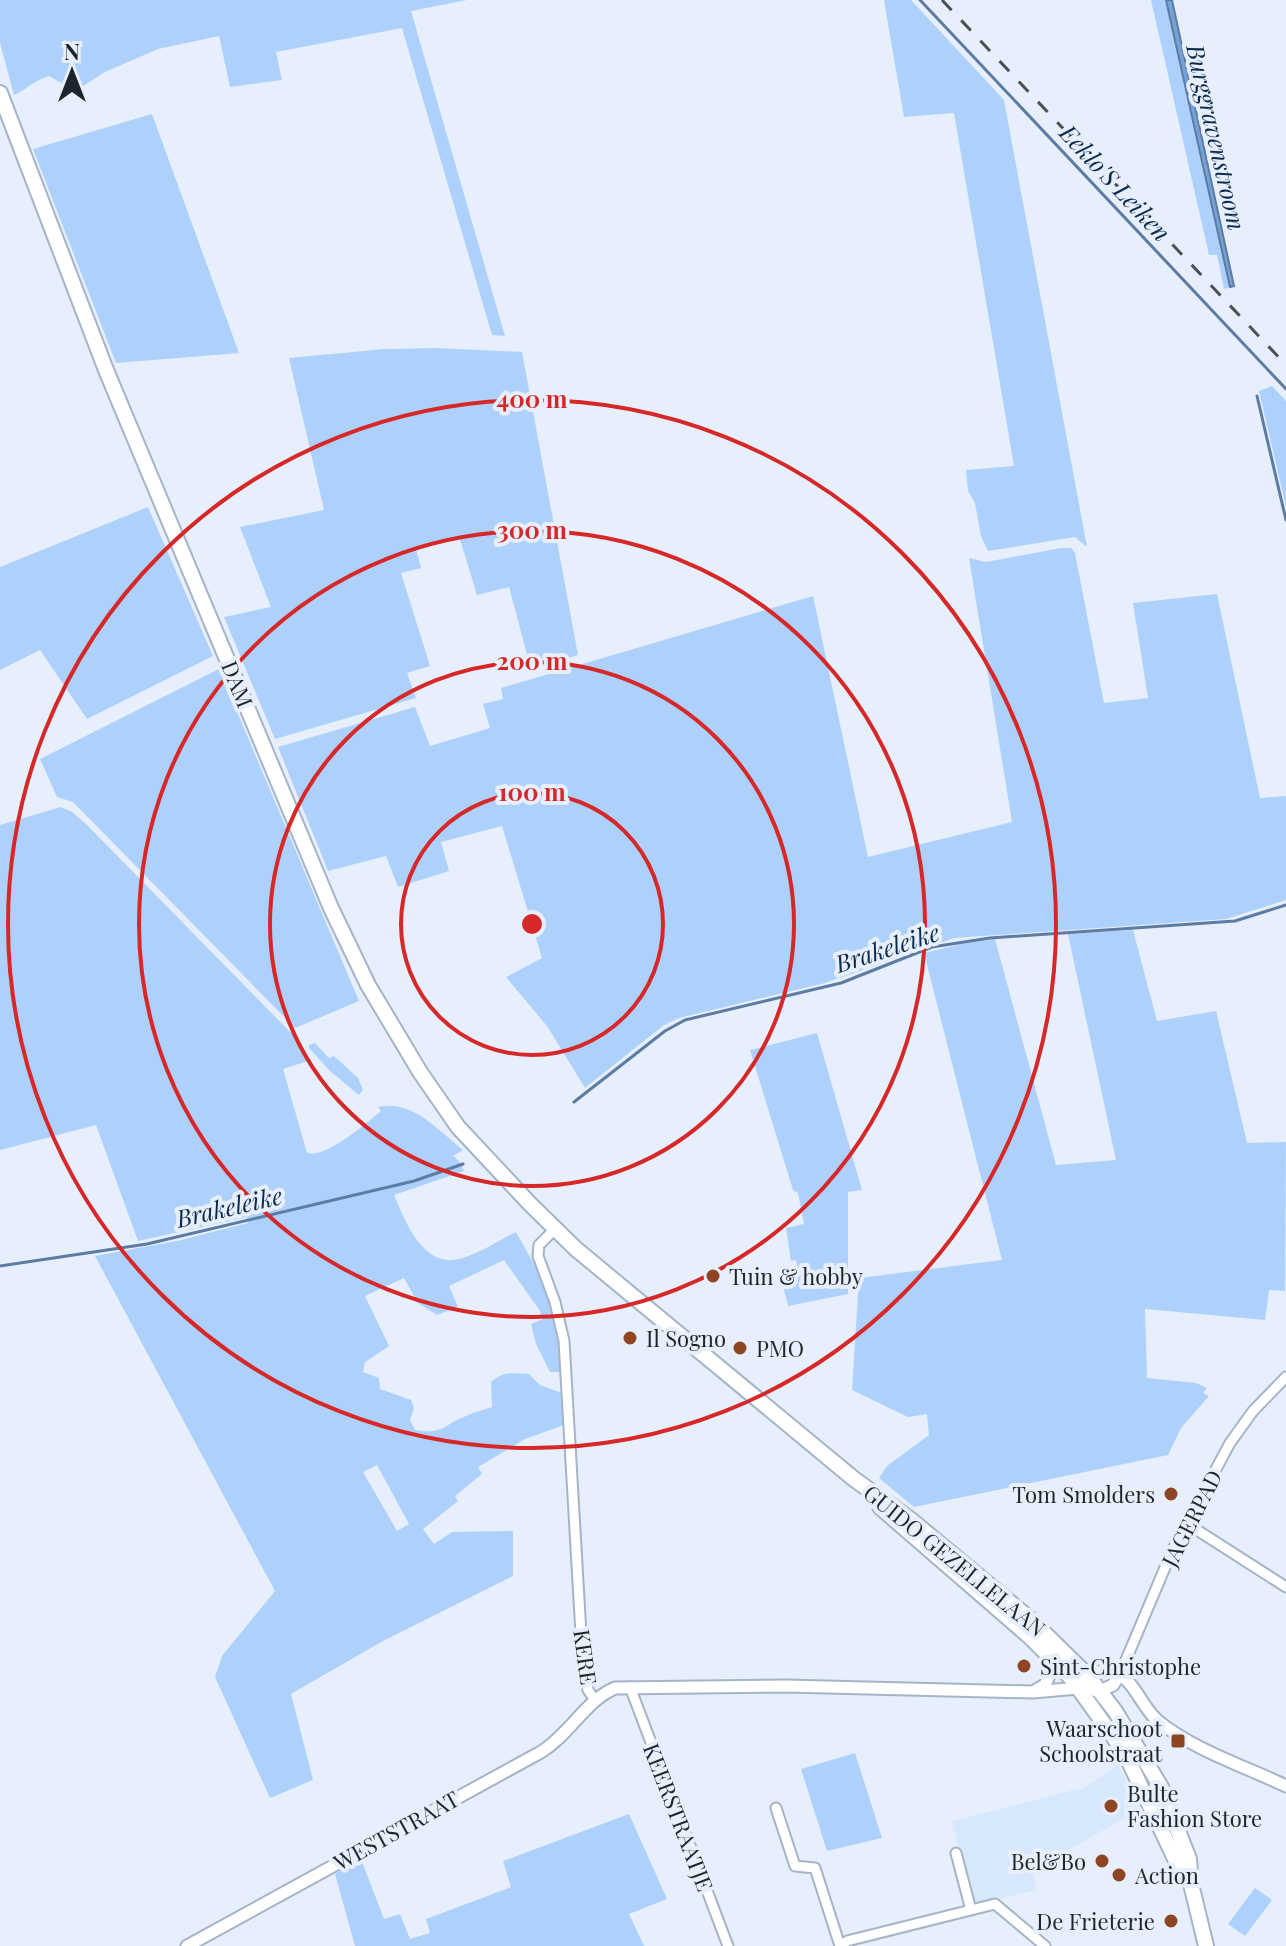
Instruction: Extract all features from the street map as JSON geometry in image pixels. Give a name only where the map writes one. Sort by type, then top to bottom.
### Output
[{"type":"main road","name":"DAM","points":[[0,93],[106,370],[326,895],[368,985],[420,1072],[458,1127],[554,1230]]},
{"type":"main road","name":"GUIDO GEZELLELAAN","points":[[554,1230],[854,1479],[863,1492],[955,1564],[1055,1662],[1083,1682]]},
{"type":"main road","name":"GUIDO GEZELLELAAN","points":[[988,1593],[1045,1631],[1083,1682]]},
{"type":"main road","points":[[1083,1682],[1100,1691],[1115,1711],[1161,1787],[1189,1859],[1191,1884],[1206,1946]]},
{"type":"main road","points":[[1083,1682],[1125,1753],[1167,1835],[1177,1863],[1191,1884]]},
{"type":"street","name":"KERE","points":[[554,1230],[539,1245],[538,1256],[551,1287],[564,1341],[582,1651],[588,1690],[595,1700],[615,1688],[630,1687],[786,1686],[1033,1692],[1083,1682],[1108,1671],[1120,1674]]},
{"type":"street","name":"JAGERPAD","points":[[1120,1674],[1186,1523],[1241,1425],[1286,1377]]},
{"type":"street","points":[[1186,1523],[1286,1587]]},
{"type":"street","points":[[1033,1692],[1045,1685],[1055,1662]]},
{"type":"street","points":[[1100,1691],[1113,1685],[1120,1674],[1161,1723],[1193,1742],[1286,1786]]},
{"type":"street","name":"KEERSTRAATJE","points":[[630,1687],[728,1946]]},
{"type":"street","name":"WESTSTRAAT","points":[[187,1946],[555,1743],[595,1700]]},
{"type":"street","points":[[776,1808],[795,1866],[815,1868],[841,1946],[847,1941],[995,1904],[1045,1946]]},
{"type":"street","points":[[956,1853],[971,1910]]},
{"type":"shaded area","points":[[0,0],[467,0],[411,11],[505,336],[492,335],[402,28],[276,52],[282,80],[230,87],[219,36],[158,49],[105,72],[80,88],[65,85],[49,76],[14,95],[0,43]]},
{"type":"shaded area","points":[[884,0],[911,0],[1004,100],[1087,547],[1075,537],[988,551],[981,536],[975,503],[968,491],[966,470],[1014,466],[954,113],[904,117]]},
{"type":"shaded area","points":[[1151,0],[1166,0],[1230,287],[1224,289],[1217,255],[1209,255]]},
{"type":"shaded area","points":[[1166,0],[1172,0],[1234,286],[1230,287]]},
{"type":"shaded area","points":[[152,114],[239,353],[116,363],[33,149]]},
{"type":"shaded area","points":[[385,349],[522,352],[578,655],[531,669],[509,587],[477,595],[459,536],[416,549],[421,568],[401,573],[430,666],[407,673],[416,698],[275,739],[224,617],[271,607],[240,527],[324,510],[289,358]]},
{"type":"shaded area","points":[[1272,386],[1286,401],[1286,507],[1259,391]]},
{"type":"shaded area","points":[[148,507],[213,656],[87,719],[40,650],[0,670],[0,567]]},
{"type":"shaded area","points":[[1071,548],[1075,553],[1104,703],[1148,698],[1133,603],[1217,594],[1260,798],[1286,796],[1286,900],[1226,919],[954,938],[825,983],[679,1018],[664,1025],[585,1088],[547,1026],[506,977],[542,958],[502,826],[441,842],[449,871],[398,887],[386,856],[328,871],[278,747],[415,707],[430,746],[490,728],[483,704],[503,699],[501,688],[813,596],[868,857],[1012,822],[969,558],[986,562]]},
{"type":"shaded area","points":[[219,669],[359,1001],[295,1028],[73,802],[57,797],[40,759]]},
{"type":"shaded area","points":[[61,807],[72,812],[292,1034],[311,1060],[283,1069],[307,1153],[335,1145],[381,1111],[378,1107],[390,1106],[424,1118],[463,1150],[453,1156],[464,1171],[394,1195],[410,1229],[426,1250],[446,1260],[474,1254],[516,1232],[545,1284],[555,1320],[561,1372],[550,1372],[536,1344],[531,1324],[543,1319],[540,1311],[504,1260],[449,1286],[458,1307],[437,1315],[418,1303],[404,1278],[365,1296],[389,1346],[365,1362],[363,1372],[379,1378],[380,1389],[411,1400],[414,1408],[410,1420],[415,1430],[437,1430],[492,1407],[491,1382],[513,1373],[529,1374],[540,1385],[562,1393],[564,1425],[525,1439],[478,1467],[482,1474],[455,1496],[458,1501],[423,1529],[434,1544],[452,1532],[513,1531],[513,1576],[381,1642],[291,1694],[313,1780],[270,1798],[215,1677],[222,1656],[275,1591],[95,1256],[177,1241],[248,1223],[247,1217],[138,1241],[96,1125],[0,1150],[0,825]],"holes":[[[377,1465],[409,1524],[397,1531],[363,1472]]]},
{"type":"shaded area","points":[[1133,930],[1157,1021],[1216,1011],[1247,1143],[1286,1142],[1285,1291],[1269,1290],[1265,1320],[1145,1309],[1147,1378],[1196,1383],[1207,1388],[1203,1393],[1209,1396],[1181,1428],[1168,1455],[914,1507],[879,1478],[887,1466],[929,1435],[927,1414],[908,1417],[852,1390],[859,1278],[1002,1260],[924,953],[995,939],[1056,1165],[1116,1160],[1068,934]]},
{"type":"shaded area","points":[[817,1033],[862,1190],[848,1192],[848,1294],[788,1306],[781,1277],[798,1274],[796,1260],[791,1261],[786,1228],[804,1224],[798,1193],[793,1190],[750,1050]]},
{"type":"shaded area","points":[[315,1043],[329,1058],[334,1056],[358,1078],[363,1090],[359,1095],[309,1048]]},
{"type":"shaded area","points":[[855,1753],[882,1838],[827,1851],[801,1769]]},
{"type":"shaded area","points":[[1118,1765],[1141,1809],[1052,1859],[1054,1866],[1032,1872],[1036,1890],[983,1903],[972,1900],[952,1821],[1086,1787]]},
{"type":"shaded area","points":[[629,1814],[667,1899],[629,1914],[644,1946],[355,1946],[335,1874],[361,1859],[384,1919],[400,1914],[410,1939],[430,1933],[426,1919],[511,1887],[503,1861]]},
{"type":"shaded area","points":[[1255,1888],[1272,1900],[1245,1936],[1228,1924]]},
{"type":"waterway","name":"Eeklo'S Leiken","points":[[920,0],[1286,389]]},
{"type":"waterway","name":"Burggravenstroom","points":[[1257,396],[1286,520]]},
{"type":"waterway","name":"Brakeleike","points":[[574,1102],[665,1031],[685,1020],[841,983],[932,947],[990,938],[1235,921],[1286,905]]},
{"type":"waterway","name":"Brakeleike","points":[[0,1266],[147,1244],[414,1181],[463,1164]]},
{"type":"railway","points":[[942,0],[1286,365]]},
{"type":"place","name":"Tuin & hobby","points":[[713,1276]]},
{"type":"place","name":"Il Sogno","points":[[630,1338]]},
{"type":"place","name":"PMO","points":[[740,1348]]},
{"type":"place","name":"Tom Smolders","points":[[1171,1494]]},
{"type":"place","name":"Sint-Christophe","points":[[1024,1666]]},
{"type":"place","name":"Waarschoot Schoolstraat","points":[[1178,1741]]},
{"type":"place","name":"Bulte Fashion Store","points":[[1111,1806]]},
{"type":"place","name":"Bel&Bo","points":[[1102,1861]]},
{"type":"place","name":"Action","points":[[1119,1875]]},
{"type":"place","name":"De Frieterie","points":[[1171,1921]]}]
